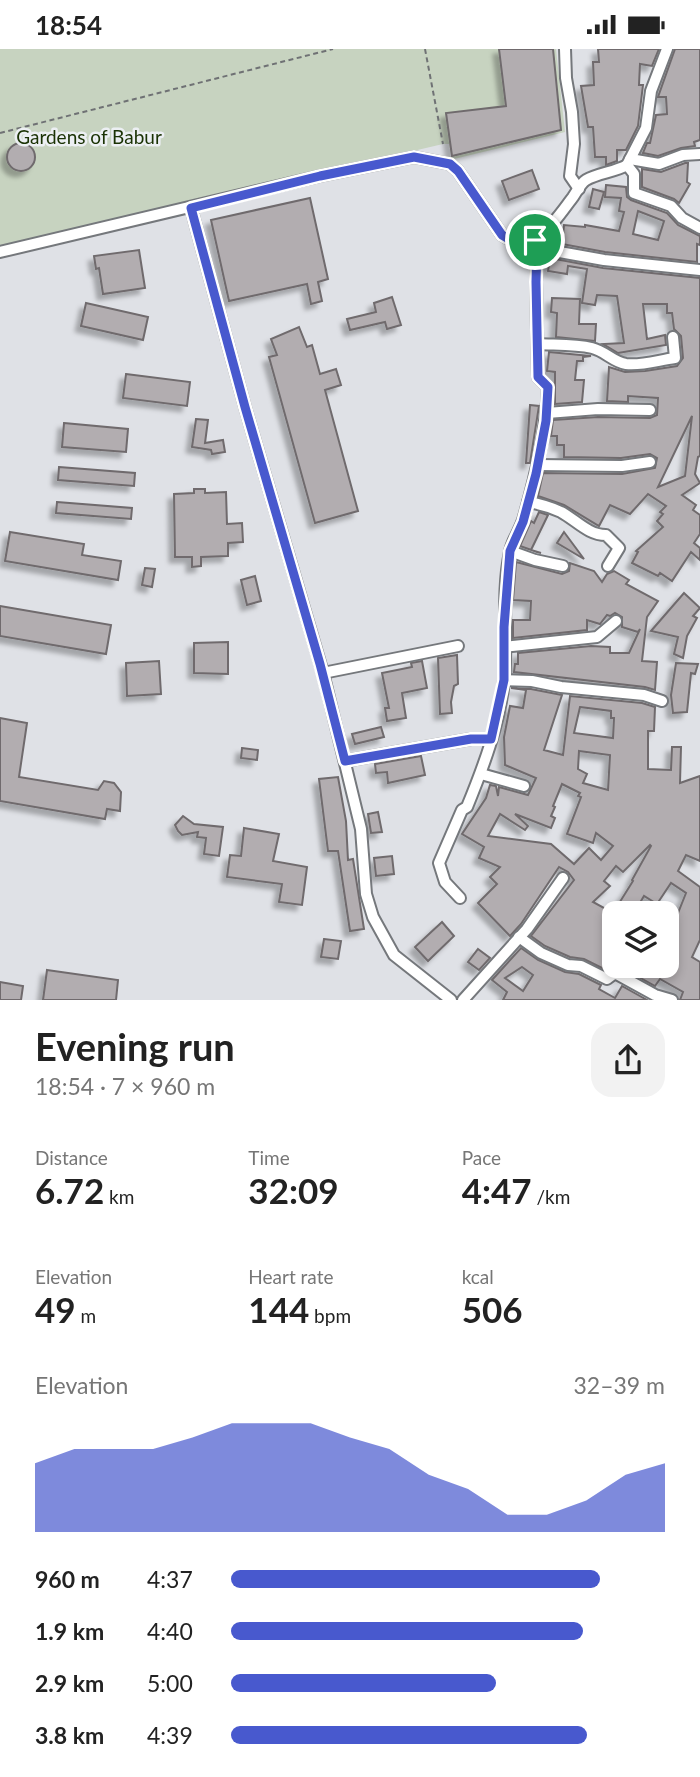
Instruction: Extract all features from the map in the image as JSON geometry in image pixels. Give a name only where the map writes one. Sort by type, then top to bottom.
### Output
[{"type":"street","points":[[565,49],[573,134],[570,176],[579,189]]},
{"type":"street","points":[[667,49],[651,92],[646,128],[629,162],[634,174],[634,193],[671,206],[682,218],[700,228]]},
{"type":"street","points":[[460,898],[445,882],[439,863],[481,774],[491,739],[504,680],[510,551],[523,522],[538,465],[547,413],[548,387],[538,377],[536,244],[585,180],[629,162],[659,164],[683,155],[700,154]]},
{"type":"street","points":[[0,252],[320,176],[414,157],[450,164],[458,171],[507,239],[604,260],[700,270]]},
{"type":"street","points":[[191,208],[245,407],[323,673],[361,829],[366,894],[373,917],[394,955],[451,1000]]},
{"type":"street","points":[[538,344],[592,348],[605,352],[613,360],[624,364],[638,364],[674,358],[673,337]]},
{"type":"street","points":[[547,413],[598,409],[650,410]]},
{"type":"street","points":[[538,465],[622,466],[650,462]]},
{"type":"street","points":[[528,502],[542,504],[561,513],[595,535],[606,535],[619,548],[608,566]]},
{"type":"street","points":[[510,551],[562,566]]},
{"type":"street","points":[[504,647],[597,637],[616,621]]},
{"type":"street","points":[[323,673],[458,646]]},
{"type":"street","points":[[504,680],[644,695],[662,701]]},
{"type":"street","points":[[345,761],[471,739],[491,739]]},
{"type":"street","points":[[481,774],[524,786]]},
{"type":"street","points":[[463,1000],[527,929],[563,878]]},
{"type":"street","points":[[519,937],[541,953],[568,965],[581,966],[607,979],[615,972],[655,995],[672,1000]]},
{"type":"path","points":[[0,133],[333,49]]},
{"type":"path","points":[[425,49],[443,144]]},
{"type":"green space","name":"Gardens of Babur","points":[[0,49],[556,49],[565,132],[454,159],[449,144],[443,144],[0,248]]},
{"type":"building","points":[[499,49],[553,49],[561,130],[452,156],[446,113],[506,106]]},
{"type":"building","points":[[598,49],[659,49],[652,66],[640,64],[639,85],[643,85],[638,126],[626,150],[617,150],[617,161],[606,165],[606,157],[595,157],[593,127],[588,127],[581,86],[594,85],[593,62],[599,62]]},
{"type":"building","points":[[675,49],[700,49],[700,140],[694,142],[695,146],[658,156],[643,153],[647,143],[650,143],[656,115],[667,114],[666,97],[658,97]]},
{"type":"building","points":[[21,143],[31,147],[35,157],[31,167],[21,171],[11,167],[7,157],[11,147]]},
{"type":"building","points":[[688,163],[687,182],[690,184],[679,203],[642,187],[642,169],[661,172]]},
{"type":"building","points":[[532,170],[539,189],[509,200],[502,181]]},
{"type":"building","points":[[606,185],[626,187],[627,197],[631,200],[667,213],[678,225],[700,236],[697,262],[605,252],[562,244],[564,225],[585,225],[619,231],[624,212],[619,211],[621,198],[605,197]],"holes":[[[638,211],[664,221],[658,240],[633,234]]]},
{"type":"building","points":[[593,189],[604,192],[599,209],[589,207]]},
{"type":"building","points":[[310,198],[328,279],[318,282],[322,301],[311,304],[307,284],[229,301],[211,220]]},
{"type":"building","points":[[139,250],[145,288],[103,294],[94,256]]},
{"type":"building","points":[[550,258],[603,268],[700,278],[700,456],[695,474],[700,483],[682,495],[696,505],[693,510],[700,515],[700,534],[694,543],[700,548],[700,560],[691,552],[672,581],[660,573],[658,576],[632,563],[638,552],[636,551],[663,527],[657,521],[666,506],[648,494],[630,514],[610,505],[599,526],[564,505],[538,496],[543,473],[622,474],[655,468],[657,458],[650,454],[621,458],[564,457],[564,445],[557,445],[557,436],[551,436],[553,420],[650,418],[657,415],[658,398],[628,396],[628,402],[607,401],[609,367],[625,372],[677,366],[683,358],[681,336],[674,329],[672,313],[667,313],[667,304],[643,304],[647,339],[665,335],[666,345],[618,353],[603,344],[624,343],[617,296],[597,295],[595,305],[582,303],[587,269],[568,266],[567,274],[548,271]],"holes":[[[692,416],[685,476],[658,487]]]},
{"type":"building","points":[[392,297],[401,325],[387,329],[385,322],[350,330],[347,319],[376,312],[374,303]]},
{"type":"building","points":[[552,298],[580,299],[579,324],[596,324],[595,341],[556,337],[557,313],[551,312]]},
{"type":"building","points":[[86,303],[148,317],[143,340],[81,326]]},
{"type":"building","points":[[299,327],[307,347],[312,345],[320,374],[336,369],[341,385],[325,390],[358,511],[315,523],[269,357],[277,355],[271,339]]},
{"type":"building","points":[[549,352],[591,356],[577,361],[575,380],[584,380],[582,402],[555,404],[555,372],[547,371]]},
{"type":"building","points":[[126,374],[190,382],[187,406],[123,398]]},
{"type":"building","points":[[530,405],[539,406],[530,463],[526,463]]},
{"type":"building","points":[[196,419],[208,420],[205,443],[223,440],[225,452],[212,454],[211,450],[192,447]]},
{"type":"building","points":[[64,423],[128,429],[126,452],[62,447]]},
{"type":"building","points":[[59,467],[135,473],[134,486],[58,480]]},
{"type":"building","points":[[194,489],[205,489],[205,493],[226,492],[227,524],[242,523],[243,542],[228,543],[228,556],[201,557],[201,566],[192,567],[192,557],[175,557],[174,494],[194,493]]},
{"type":"building","points":[[57,502],[132,508],[131,519],[56,513]]},
{"type":"building","points":[[539,512],[548,515],[531,550],[520,546],[531,521],[534,523]]},
{"type":"building","points":[[10,532],[84,544],[82,555],[121,561],[118,580],[5,561]]},
{"type":"building","points":[[564,532],[584,559],[557,543]]},
{"type":"building","points":[[516,562],[562,574],[569,571],[570,563],[594,571],[602,582],[607,574],[614,571],[629,580],[626,584],[658,601],[647,617],[642,661],[657,662],[655,690],[514,672],[515,664],[518,664],[518,653],[591,646],[610,647],[610,653],[629,653],[640,629],[638,632],[622,627],[622,617],[615,613],[607,615],[600,624],[587,620],[587,630],[513,638],[513,620],[530,620],[531,601],[513,600]]},
{"type":"building","points":[[145,568],[155,569],[152,587],[142,585]]},
{"type":"building","points":[[255,576],[261,601],[247,605],[241,580]]},
{"type":"building","points":[[684,593],[700,608],[693,616],[697,618],[687,636],[683,658],[674,654],[678,637],[651,631]]},
{"type":"building","points":[[0,606],[111,625],[106,654],[0,636]]},
{"type":"building","points":[[228,642],[228,674],[194,673],[194,643]]},
{"type":"building","points":[[457,655],[458,684],[454,686],[452,713],[440,714],[438,658]]},
{"type":"building","points":[[159,661],[161,694],[127,696],[126,663]]},
{"type":"building","points":[[422,661],[427,688],[402,693],[406,718],[387,721],[385,708],[389,708],[382,673],[412,667],[411,663]]},
{"type":"building","points":[[676,663],[698,664],[695,674],[691,673],[687,712],[673,713],[671,695]]},
{"type":"building","points":[[511,688],[531,689],[562,695],[544,750],[563,755],[570,696],[642,703],[655,707],[654,731],[648,731],[648,769],[671,770],[672,747],[681,747],[680,783],[700,776],[700,861],[686,855],[678,871],[700,887],[700,940],[692,957],[700,962],[700,1000],[680,1000],[683,992],[660,979],[655,986],[641,978],[679,978],[679,910],[686,893],[671,883],[659,901],[652,901],[644,896],[641,901],[620,901],[650,845],[623,872],[616,866],[604,881],[610,886],[593,902],[602,907],[602,968],[545,946],[531,936],[574,880],[568,872],[559,867],[510,936],[478,903],[497,884],[490,877],[500,867],[479,858],[484,847],[462,834],[486,798],[490,785],[496,786],[498,796],[499,787],[528,795],[536,778],[505,765],[504,737],[510,706],[523,708],[526,690]],"holes":[[[580,707],[611,711],[611,718],[614,718],[613,738],[574,733]],[[579,751],[610,755],[608,790],[583,783],[587,774],[578,769]],[[562,784],[580,793],[578,796],[581,797],[567,834],[593,843],[596,833],[613,846],[601,860],[589,848],[574,864],[551,844],[488,836],[500,814],[525,830],[528,826],[515,814],[551,828],[555,818],[551,816],[555,807],[553,806]]]},
{"type":"building","points":[[0,718],[27,723],[19,777],[98,790],[104,781],[114,783],[121,792],[120,811],[107,809],[105,819],[0,801]]},
{"type":"building","points":[[381,727],[384,737],[355,744],[352,734]]},
{"type":"building","points":[[242,748],[258,750],[257,760],[241,758]]},
{"type":"building","points":[[421,756],[425,775],[388,783],[387,772],[376,773],[375,764]]},
{"type":"building","points":[[338,777],[346,821],[348,860],[353,859],[364,929],[350,931],[338,851],[328,851],[319,779]]},
{"type":"building","points":[[378,812],[382,832],[371,833],[368,814]]},
{"type":"building","points":[[183,816],[194,824],[223,827],[219,856],[204,854],[206,838],[197,837],[198,832],[182,835],[178,831],[175,825]]},
{"type":"building","points":[[244,828],[279,834],[273,861],[307,867],[302,905],[279,902],[282,884],[227,877],[230,855],[241,856]]},
{"type":"building","points":[[392,856],[394,874],[376,876],[374,858]]},
{"type":"building","points":[[442,922],[454,936],[428,961],[415,947]]},
{"type":"building","points":[[324,939],[341,941],[338,959],[321,957]]},
{"type":"building","points":[[521,948],[538,960],[565,972],[579,974],[601,985],[599,989],[615,998],[622,986],[647,1000],[503,1000],[507,992],[492,980]],"holes":[[[522,967],[533,975],[523,991],[505,978]]]},
{"type":"building","points":[[478,949],[490,958],[479,970],[468,962]]},
{"type":"building","points":[[47,970],[118,980],[116,1000],[43,1000]]},
{"type":"building","points":[[0,982],[23,986],[21,1000],[0,1000]]},
{"type":"route","points":[[414,157],[450,164],[458,171],[507,239],[524,242],[535,240],[538,377],[548,387],[546,421],[523,522],[510,551],[504,627],[504,680],[491,739],[471,739],[345,761],[191,208],[320,176],[414,157]]}]
